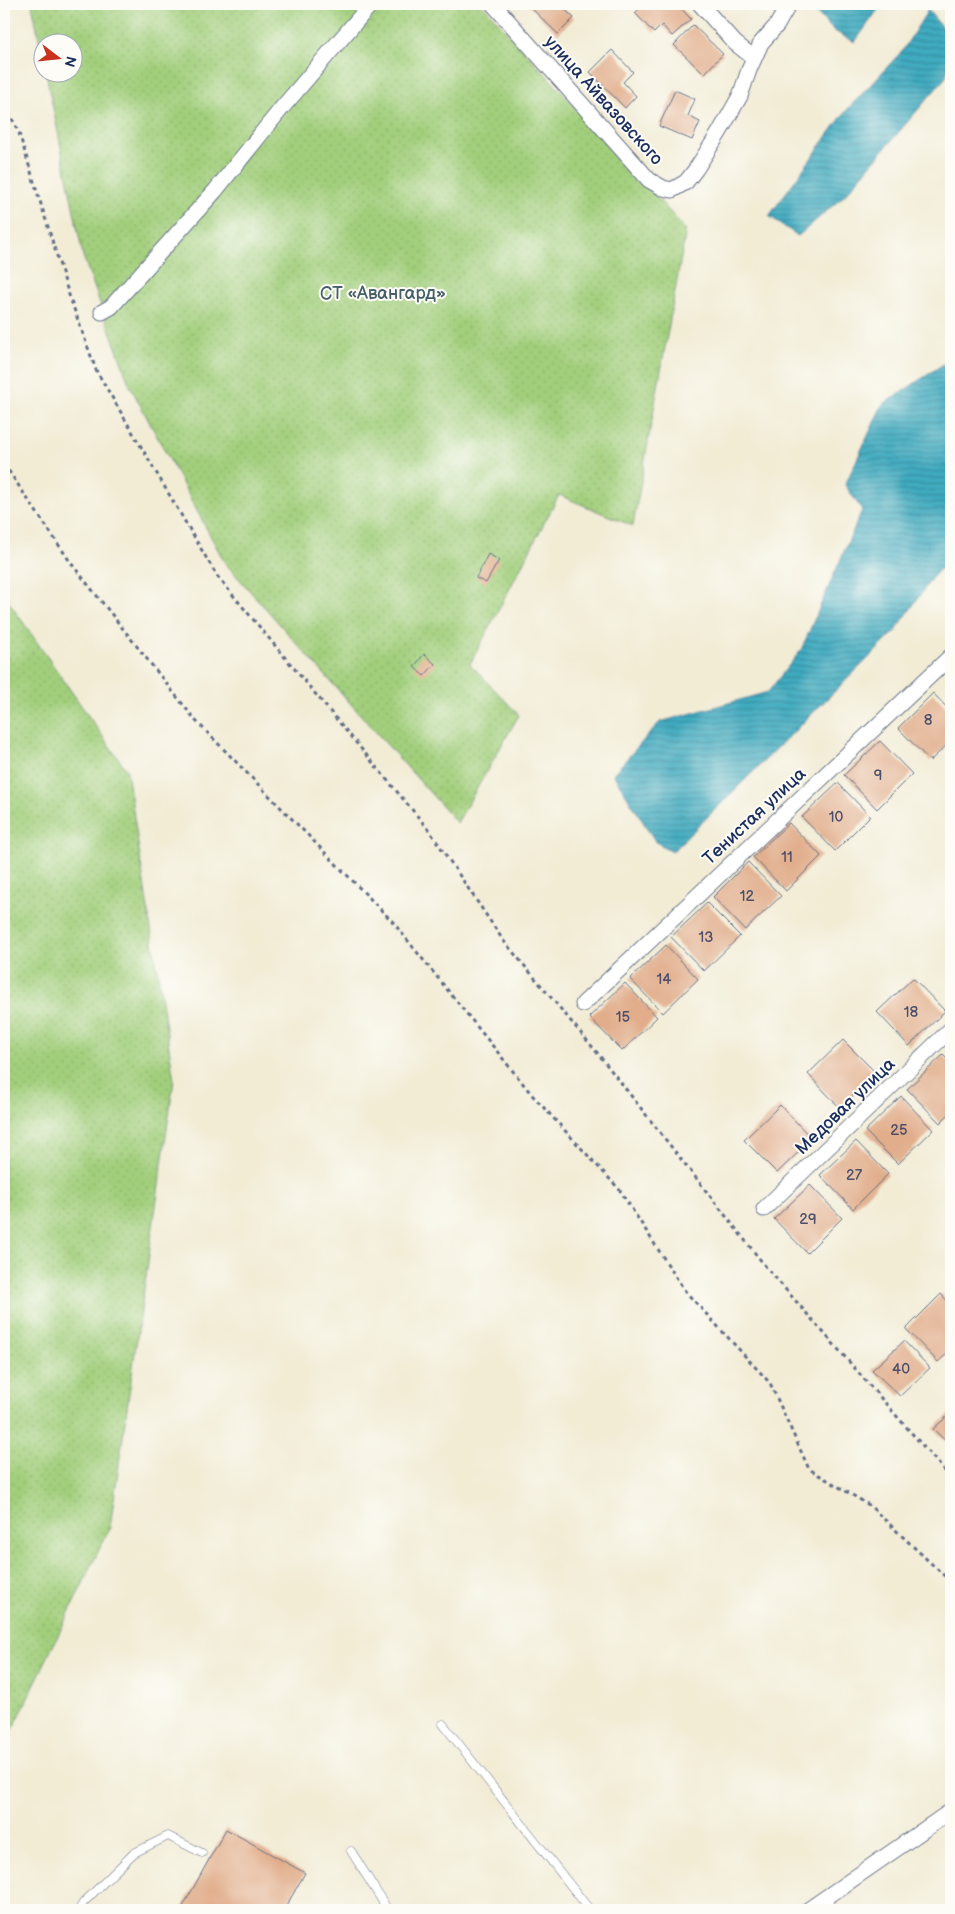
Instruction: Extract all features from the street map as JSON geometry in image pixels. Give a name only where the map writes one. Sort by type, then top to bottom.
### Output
[{"type":"street","points":[[102,312],[110,307],[215,191],[281,109],[371,4]]},
{"type":"street","name":"улица Айвазовского","points":[[493,4],[649,180],[663,188],[672,190],[686,182],[719,134],[740,96],[754,58]]},
{"type":"street","points":[[700,4],[736,43],[754,58],[761,44],[777,25],[788,4]]},
{"type":"street","name":"Тенистая улица","points":[[583,1004],[951,656]]},
{"type":"street","name":"Медовая улица","points":[[764,1209],[951,1029]]},
{"type":"street","points":[[808,1910],[951,1811]]},
{"type":"lane","points":[[443,1724],[590,1910]]},
{"type":"lane","points":[[78,1910],[134,1853],[168,1836],[202,1853]]},
{"type":"lane","points":[[351,1851],[388,1910]]},
{"type":"path","points":[[4,96],[5,104],[19,133],[69,295],[96,370],[217,576],[429,830],[503,940],[594,1050],[766,1267],[951,1478]]},
{"type":"path","points":[[4,464],[71,563],[196,721],[392,921],[533,1096],[620,1189],[685,1291],[770,1383],[809,1469],[870,1505],[951,1582]]},
{"type":"green space","name":"СТ «Авангард»","points":[[32,4],[482,4],[686,230],[633,526],[559,495],[470,664],[519,715],[457,823],[225,563],[130,386],[83,256],[48,82],[82,82],[82,32],[38,32]]},
{"type":"green space","points":[[4,595],[127,771],[174,1080],[110,1527],[4,1748]]},
{"type":"water","points":[[821,4],[882,4],[855,42],[834,31],[816,12]]},
{"type":"water","points":[[928,10],[947,34],[951,47],[946,77],[845,195],[798,236],[769,216],[845,112],[903,50]]},
{"type":"water","points":[[951,359],[951,557],[931,579],[895,632],[672,852],[655,841],[613,774],[660,722],[768,692],[801,650],[862,510],[845,485],[882,405]]},
{"type":"building","points":[[531,4],[559,4],[574,18],[558,34],[529,6]]},
{"type":"building","points":[[645,4],[677,4],[691,19],[672,36],[662,25],[654,33],[635,13]]},
{"type":"building","points":[[693,25],[723,54],[704,74],[674,45]]},
{"type":"building","points":[[612,50],[633,72],[623,82],[636,96],[625,108],[590,72]]},
{"type":"building","points":[[675,90],[695,99],[688,116],[700,122],[692,140],[659,126]]},
{"type":"building","points":[[488,554],[499,560],[486,583],[476,578]]},
{"type":"building","points":[[424,654],[435,664],[424,676],[414,667]]},
{"type":"building","points":[[933,693],[951,712],[951,741],[930,761],[898,728]]},
{"type":"building","points":[[880,741],[912,774],[877,809],[844,775]]},
{"type":"building","points":[[838,783],[870,816],[835,851],[802,817]]},
{"type":"building","points":[[789,823],[821,856],[786,891],[753,857]]},
{"type":"building","points":[[748,862],[781,896],[745,930],[713,897]]},
{"type":"building","points":[[707,903],[740,936],[704,971],[671,937]]},
{"type":"building","points":[[666,945],[698,979],[663,1013],[630,979]]},
{"type":"building","points":[[913,978],[945,1011],[909,1046],[877,1012]]},
{"type":"building","points":[[625,983],[657,1017],[622,1051],[589,1017]]},
{"type":"building","points":[[843,1040],[876,1073],[840,1108],[808,1074]]},
{"type":"building","points":[[943,1055],[951,1063],[951,1112],[940,1123],[907,1089]]},
{"type":"building","points":[[901,1096],[933,1130],[898,1164],[865,1131]]},
{"type":"building","points":[[780,1105],[812,1139],[777,1173],[744,1140]]},
{"type":"building","points":[[856,1141],[888,1174],[853,1209],[820,1175]]},
{"type":"building","points":[[810,1185],[842,1218],[807,1253],[774,1219]]},
{"type":"building","points":[[941,1294],[951,1305],[951,1350],[938,1362],[906,1329]]},
{"type":"building","points":[[904,1341],[930,1368],[900,1396],[872,1370]]},
{"type":"building","points":[[951,1413],[951,1446],[933,1429]]},
{"type":"building","points":[[226,1829],[305,1873],[284,1910],[181,1910]]}]
